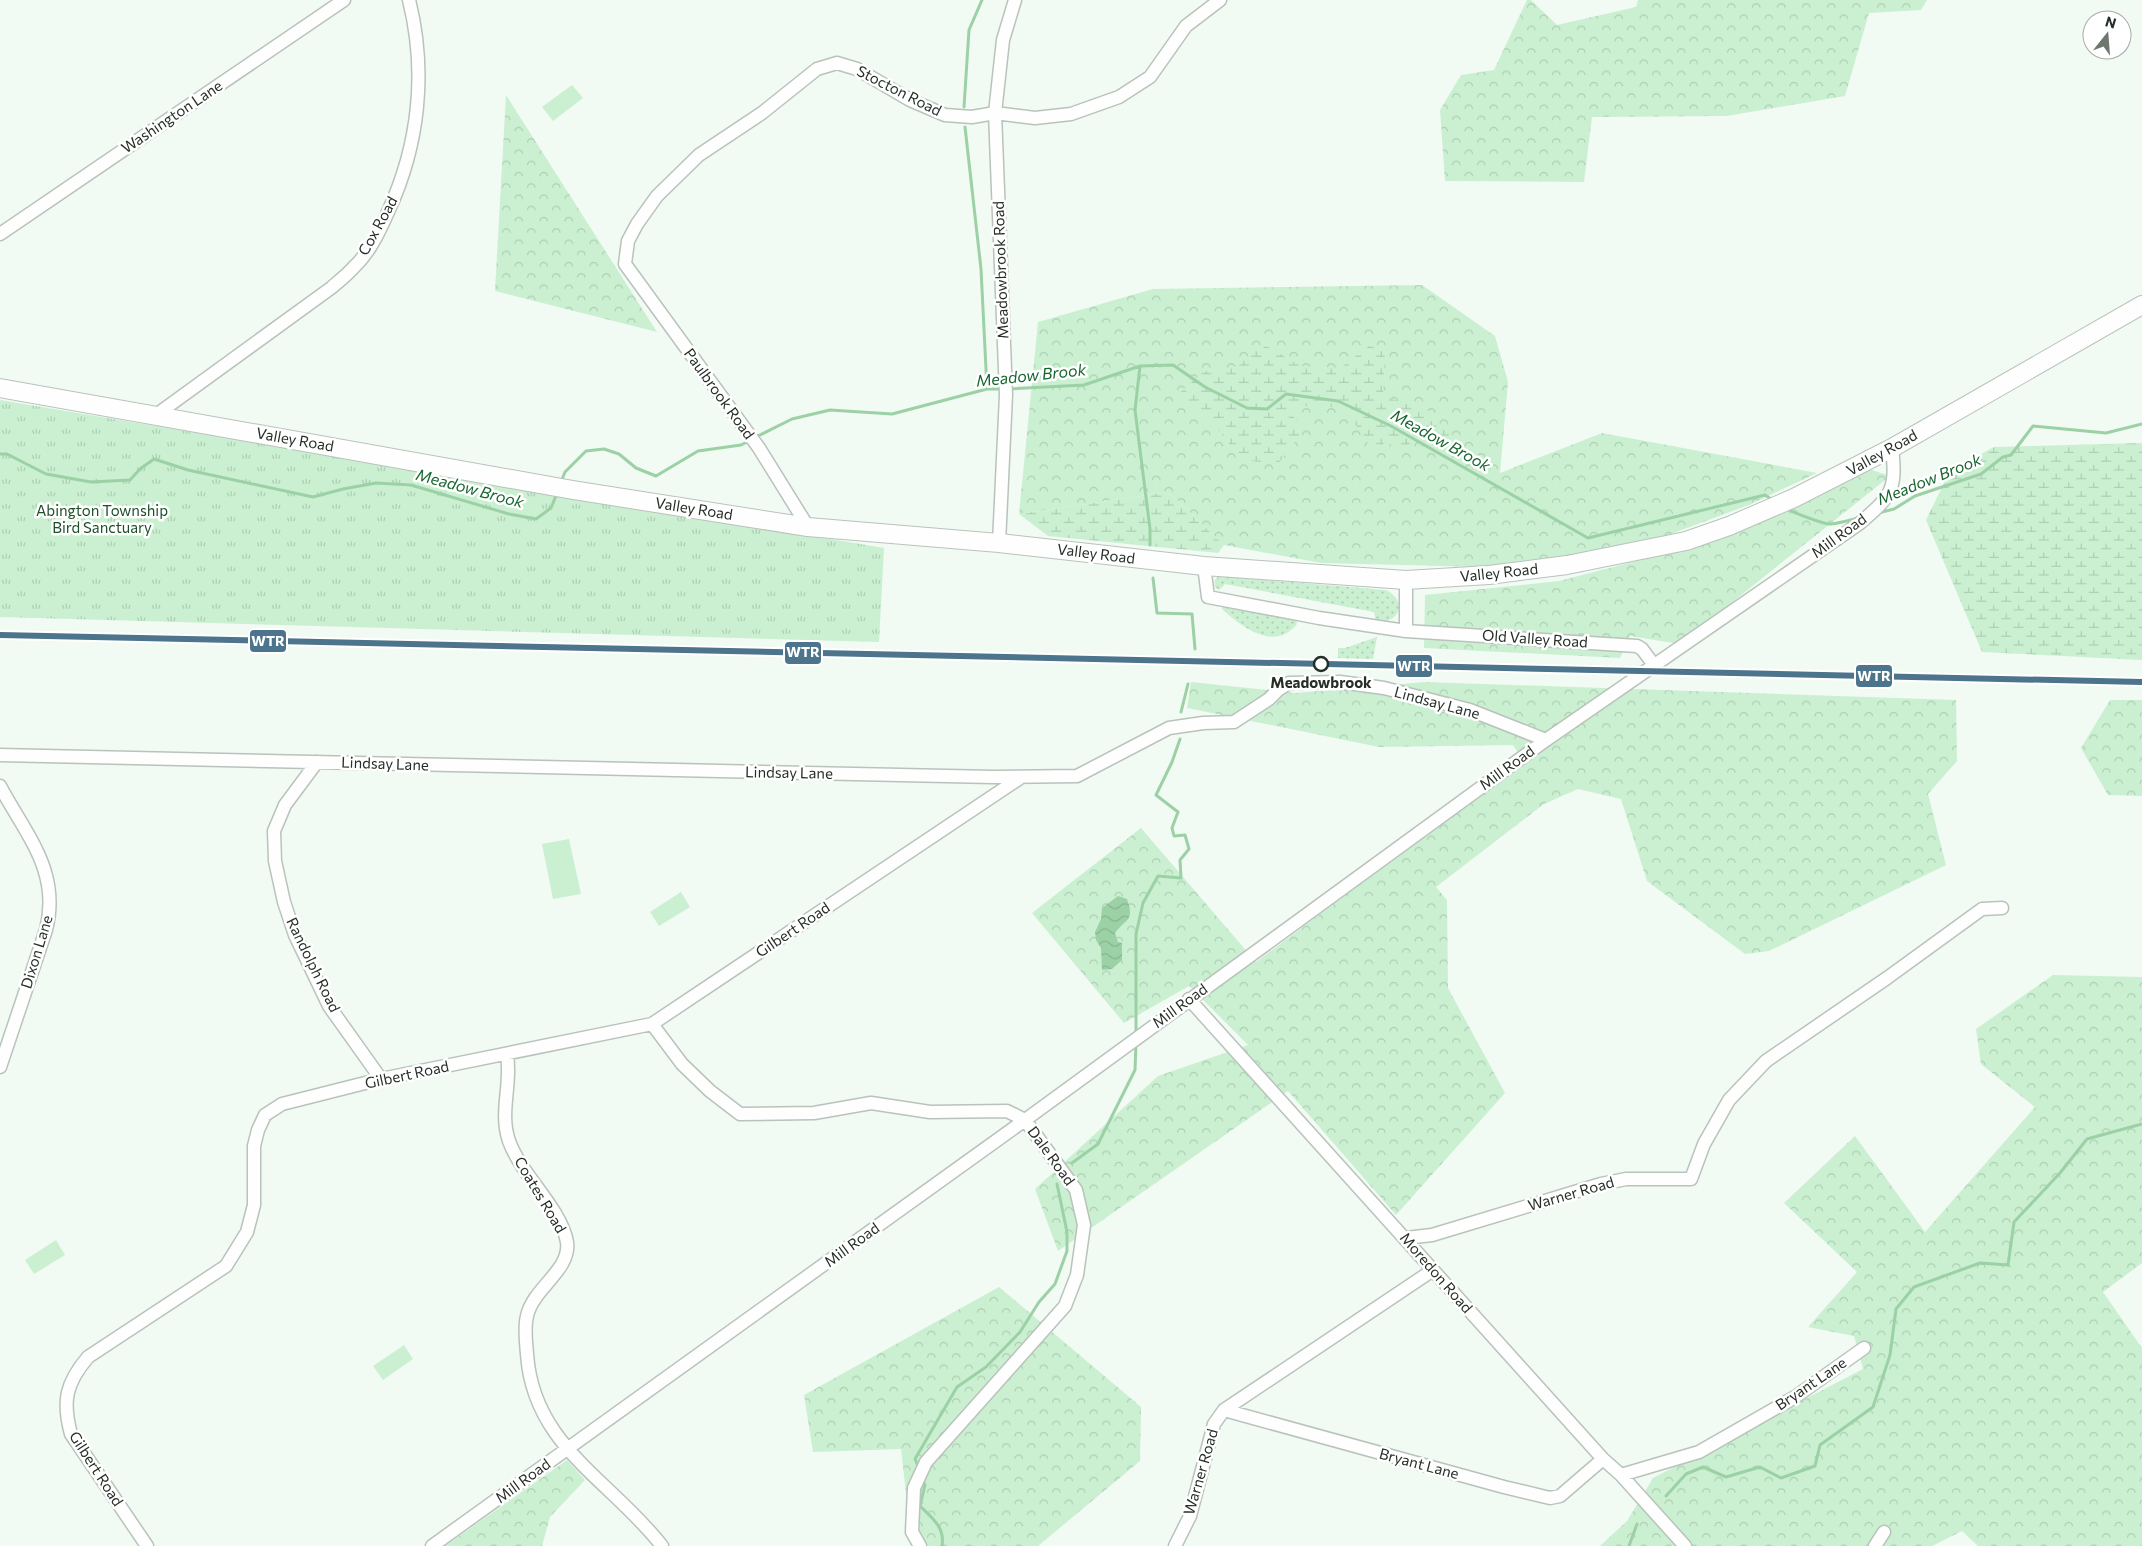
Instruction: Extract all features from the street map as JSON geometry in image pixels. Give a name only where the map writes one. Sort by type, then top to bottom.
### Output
[{"type":"main road","name":"Valley Road","points":[[0,388],[573,490],[808,527],[999,543],[1204,566],[1406,580],[1490,575],[1576,563],[1686,541],[1729,526],[1794,498],[1892,448],[2142,305]]},
{"type":"street","name":"Washington Lane","points":[[0,234],[344,0]]},
{"type":"street","name":"Cox Road","points":[[156,415],[332,288],[355,267],[371,246],[404,176],[416,122],[420,70],[417,40],[409,0]]},
{"type":"street","name":"Meadowbrook Road","points":[[999,543],[1006,395],[994,113],[1003,40],[1015,0]]},
{"type":"street","name":"Stocton Road","points":[[625,264],[628,241],[637,224],[657,196],[699,155],[762,113],[817,69],[837,63],[856,69],[910,100],[945,115],[972,117],[994,113],[1035,118],[1071,114],[1119,97],[1150,77],[1186,26],[1220,0]]},
{"type":"street","name":"Paulbrook Road","points":[[625,264],[736,419],[759,448],[808,527]]},
{"type":"street","name":"Mill Road","points":[[432,1546],[1025,1120],[1546,740],[1860,523],[1884,502],[1889,494],[1894,472],[1892,448]]},
{"type":"street","name":"Old Valley Road","points":[[1204,566],[1208,596],[1319,618],[1406,631],[1632,645],[1642,649],[1654,665]]},
{"type":"street","points":[[1406,580],[1406,631]]},
{"type":"street","name":"Lindsay Lane","points":[[0,755],[1020,778],[1077,776],[1169,728],[1203,723],[1234,722],[1270,699],[1278,690],[1289,683],[1340,682],[1384,688],[1470,710],[1546,740]]},
{"type":"street","name":"Randolph Road","points":[[317,762],[284,805],[274,831],[275,861],[284,902],[295,935],[326,1000],[381,1079]]},
{"type":"street","name":"Gilbert Road","points":[[147,1546],[71,1434],[66,1414],[67,1394],[78,1369],[88,1357],[226,1266],[247,1232],[254,1205],[254,1146],[258,1130],[265,1115],[282,1104],[381,1079],[507,1055],[652,1024],[1020,778]]},
{"type":"street","name":"Dixon Lane","points":[[0,786],[40,857],[47,874],[51,895],[50,916],[46,930],[0,1067]]},
{"type":"street","name":"Warner Road","points":[[1406,1238],[1432,1235],[1601,1184],[1626,1179],[1691,1179],[1704,1144],[1729,1100],[1766,1061],[1888,978],[1982,909],[2002,908]]},
{"type":"street","name":"Moredon Road","points":[[1189,999],[1406,1238],[1603,1460],[1621,1475],[1685,1546]]},
{"type":"street","name":"Dale Road","points":[[652,1024],[682,1064],[710,1091],[740,1114],[814,1112],[871,1103],[930,1112],[1006,1111],[1025,1120],[1076,1190],[1084,1225],[1077,1276],[1065,1306],[926,1462],[914,1488],[912,1532],[920,1546]]},
{"type":"street","name":"Coates Road","points":[[507,1055],[509,1077],[504,1112],[508,1139],[522,1168],[559,1222],[567,1242],[563,1262],[531,1304],[527,1318],[526,1339],[530,1381],[535,1397],[567,1449],[583,1467],[644,1524],[662,1546]]},
{"type":"street","name":"Warner Road","points":[[1175,1546],[1190,1516],[1214,1424],[1224,1410],[1433,1270]]},
{"type":"street","name":"Bryant Lane","points":[[1621,1475],[1699,1452],[1795,1397],[1864,1348]]},
{"type":"street","name":"Bryant Lane","points":[[1224,1410],[1550,1498],[1560,1496],[1603,1460]]},
{"type":"street","points":[[1875,1546],[1884,1532]]},
{"type":"green space","points":[[1527,0],[1531,0],[1557,25],[1636,7],[1638,0],[1927,0],[1921,10],[1869,13],[1845,96],[1726,116],[1592,117],[1584,182],[1445,181],[1440,110],[1461,75],[1494,70]]},
{"type":"green space","points":[[572,85],[583,98],[553,121],[542,107]]},
{"type":"green space","points":[[506,95],[657,332],[495,291]]},
{"type":"green space","points":[[1422,285],[1495,336],[1508,382],[1500,473],[1602,433],[1817,473],[1749,505],[1660,538],[1555,561],[1483,567],[1321,563],[1224,545],[1168,492],[1019,514],[1038,322],[1153,289]]},
{"type":"green space","points":[[1263,344],[1301,366],[1340,368],[1369,346],[1385,347],[1383,396],[1428,411],[1468,454],[1465,458],[1421,431],[1403,451],[1386,442],[1373,451],[1359,429],[1340,407],[1304,406],[1288,410],[1304,430],[1278,464],[1242,460],[1211,421],[1175,397],[1203,372],[1238,366]]},
{"type":"green space","name":"Abington Township Bird Sanctuary","points":[[0,400],[884,548],[879,642],[0,617]]},
{"type":"green space","points":[[2142,443],[2142,660],[1982,652],[1926,520],[1950,471],[1994,447]]},
{"type":"green space","points":[[1863,467],[1890,476],[1680,644],[1630,636],[1620,658],[1424,648],[1425,595],[1559,581],[1694,546]]},
{"type":"green space","points":[[1168,492],[1224,545],[1218,553],[1048,536],[1019,514]]},
{"type":"green space","points":[[1220,576],[1386,590],[1397,600],[1399,605],[1398,611],[1396,616],[1391,619],[1384,622],[1376,622],[1374,612],[1225,584],[1219,590],[1215,587],[1215,582]]},
{"type":"green space","points":[[1223,605],[1296,620],[1297,624],[1288,632],[1279,636],[1269,637],[1259,634],[1239,623],[1222,609]]},
{"type":"green space","points":[[1377,637],[1373,659],[1338,658],[1338,648],[1345,648]]},
{"type":"green space","points":[[1191,682],[1295,693],[1425,682],[1956,700],[1957,761],[1928,794],[1946,865],[1769,951],[1745,954],[1647,881],[1621,799],[1578,789],[1544,804],[1436,887],[1447,900],[1448,988],[1505,1093],[1396,1215],[1288,1091],[1058,1251],[1035,1189],[1158,1076],[1248,1045],[1189,986],[1124,1023],[1032,913],[1141,828],[1256,962],[1524,761],[1513,745],[1379,747],[1187,708]]},
{"type":"green space","points":[[2110,700],[2142,700],[2142,796],[2108,795],[2081,748]]},
{"type":"green space","points":[[569,839],[581,894],[553,899],[542,844]]},
{"type":"green space","points":[[681,892],[690,907],[659,926],[650,912]]},
{"type":"green space","points":[[2053,975],[2142,977],[2142,1263],[2103,1292],[2142,1348],[2142,1546],[1978,1546],[1962,1531],[1932,1546],[1600,1546],[1627,1521],[1653,1478],[1863,1369],[1854,1336],[1808,1327],[1857,1272],[1784,1203],[1855,1136],[1925,1232],[2035,1107],[1981,1064],[1976,1029]]},
{"type":"green space","points":[[56,1240],[65,1255],[34,1274],[25,1260]]},
{"type":"green space","points":[[999,1287],[1141,1407],[1140,1461],[1038,1546],[912,1546],[901,1449],[813,1452],[804,1395]]},
{"type":"green space","points":[[404,1345],[413,1359],[383,1380],[373,1366]]},
{"type":"green space","points":[[567,1460],[585,1480],[550,1517],[542,1546],[445,1546]]},
{"type":"water","points":[[1118,896],[1127,899],[1130,912],[1128,919],[1115,933],[1118,942],[1122,943],[1122,960],[1112,969],[1102,970],[1101,948],[1096,940],[1095,932],[1101,919],[1102,908]]},
{"type":"waterway","points":[[964,107],[969,30],[982,0]]},
{"type":"waterway","points":[[965,127],[981,269],[987,389]]},
{"type":"waterway","name":"Meadow Brook","points":[[1008,389],[1084,385],[1140,366],[1173,365],[1205,387],[1247,408],[1267,409],[1286,394],[1338,401],[1391,426],[1588,538],[1765,495],[1774,501]]},
{"type":"waterway","points":[[1140,366],[1135,410],[1150,529],[1150,545]]},
{"type":"waterway","name":"Meadow Brook","points":[[756,437],[792,419],[830,410],[892,414],[987,389],[1001,389]]},
{"type":"waterway","name":"Meadow Brook","points":[[1878,513],[1894,509],[1915,496],[1981,474],[2003,457],[2011,455],[2033,426],[2106,433],[2142,424]]},
{"type":"waterway","name":"Meadow Brook","points":[[561,482],[565,472],[586,451],[604,449],[619,454],[636,468],[656,476],[698,451],[741,445],[751,440]]},
{"type":"waterway","name":"Meadow Brook","points":[[0,454],[7,454],[46,474],[91,482],[130,480],[140,469],[154,459],[188,470],[313,497],[376,483],[411,485],[509,514],[536,519],[551,508],[557,493]]},
{"type":"waterway","name":"Meadow Brook","points":[[1785,508],[1828,524],[1859,518]]},
{"type":"waterway","points":[[1153,578],[1157,613],[1192,614],[1195,649]]},
{"type":"waterway","points":[[1181,712],[1188,684]]},
{"type":"waterway","points":[[1136,1034],[1136,934],[1143,903],[1158,876],[1181,878],[1180,860],[1189,849],[1185,835],[1174,836],[1172,828],[1178,812],[1156,795],[1172,762],[1180,739]]},
{"type":"waterway","points":[[1072,1163],[1098,1144],[1135,1070],[1136,1043]]},
{"type":"waterway","points":[[1666,1496],[1686,1474],[1703,1467],[1726,1477],[1760,1467],[1781,1478],[1815,1466],[1820,1445],[1873,1407],[1890,1355],[1896,1309],[1914,1287],[1980,1263],[2008,1265],[2014,1222],[2060,1173],[2087,1139],[2142,1124]]},
{"type":"waterway","points":[[919,1468],[915,1459],[957,1387],[986,1367],[1020,1332],[1039,1302],[1055,1284],[1067,1251],[1067,1232],[1057,1184]]},
{"type":"waterway","points":[[922,1479],[925,1485],[920,1506],[940,1528],[942,1546]]},
{"type":"waterway","points":[[1629,1546],[1637,1524]]},
{"type":"transit line","name":"WTR","points":[[0,635],[2142,682]]},
{"type":"place","name":"Meadowbrook","points":[[1321,664]]}]
